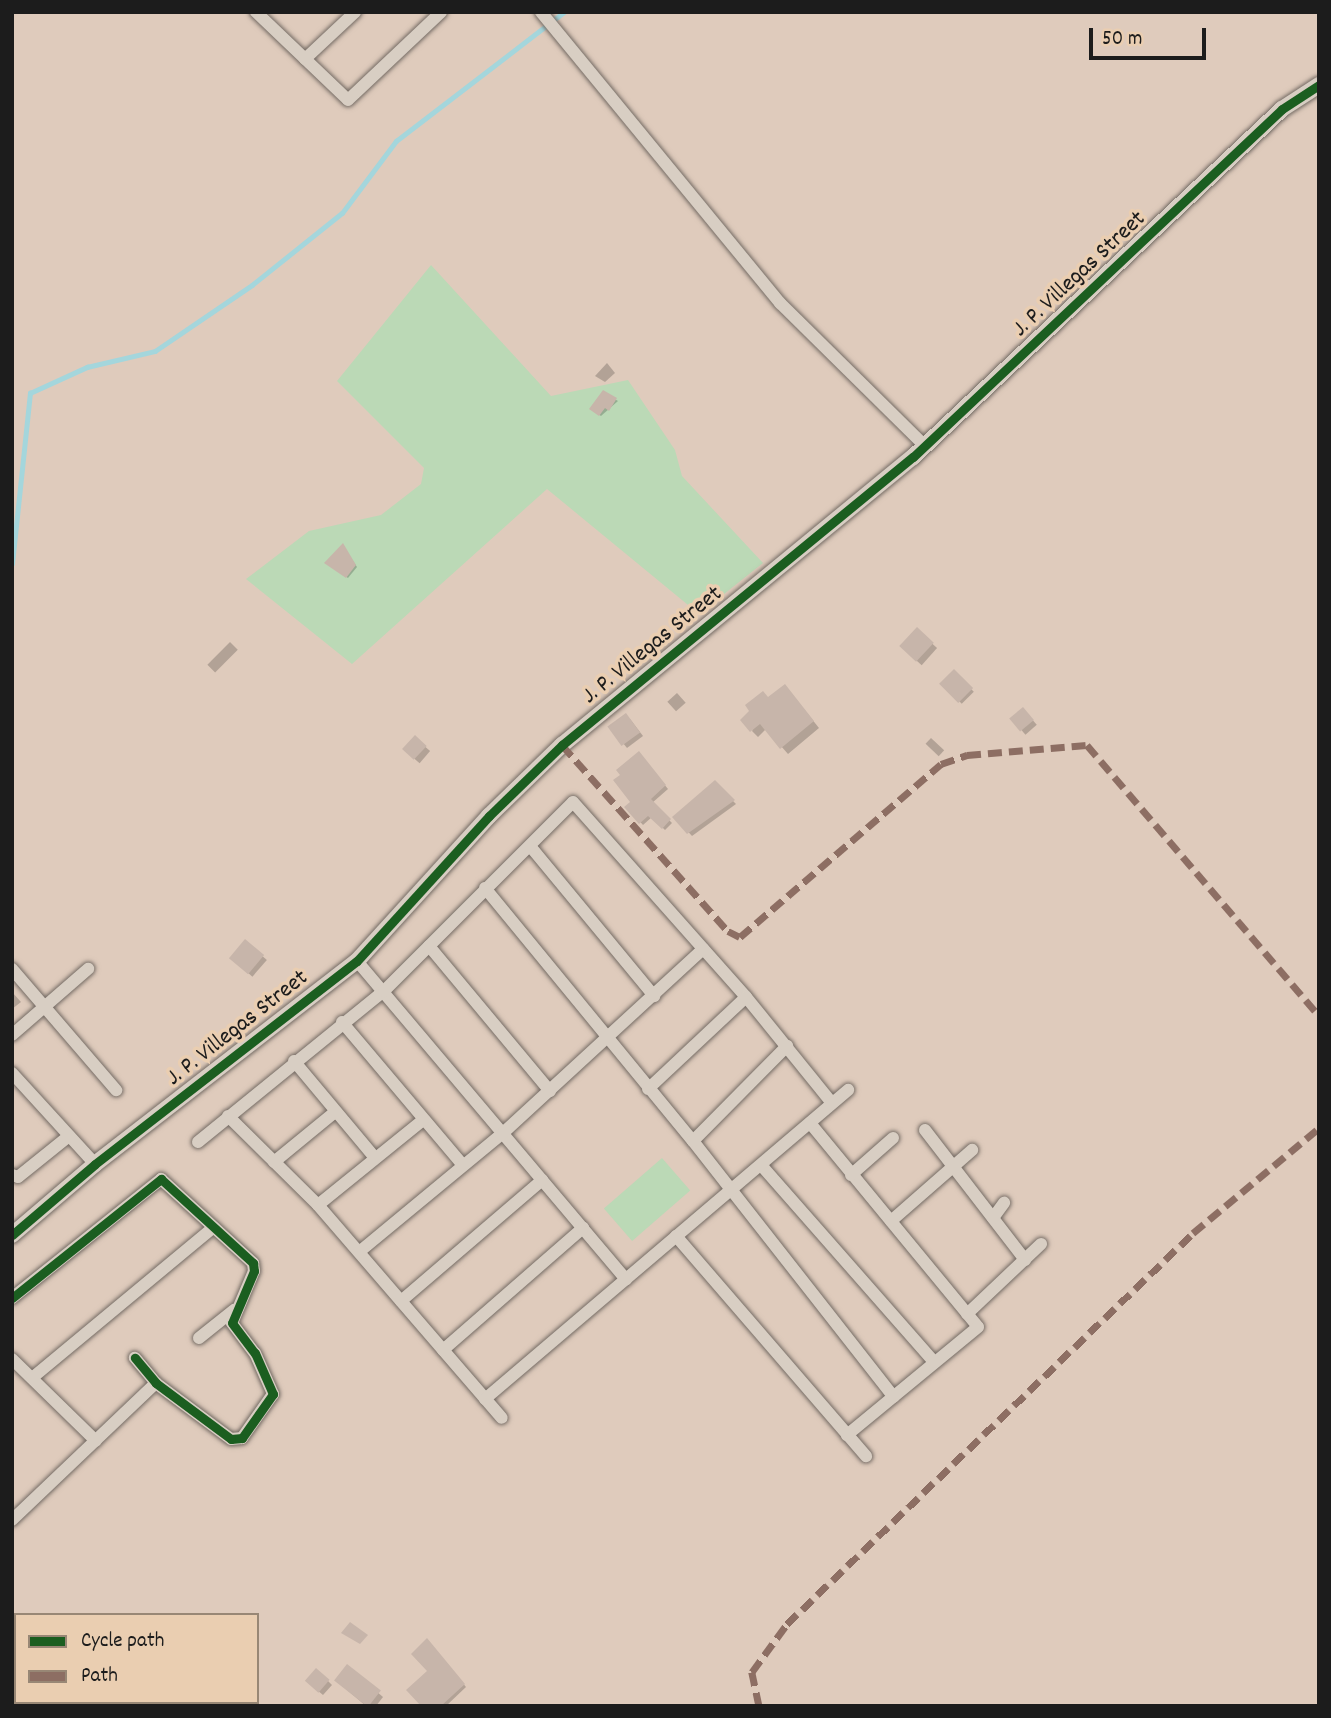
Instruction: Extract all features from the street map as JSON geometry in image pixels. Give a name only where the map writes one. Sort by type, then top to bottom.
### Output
[{"type":"street","points":[[305,59],[355,12]]},
{"type":"street","points":[[264,15],[348,100],[441,12]]},
{"type":"street","points":[[541,12],[780,303],[925,446]]},
{"type":"street","name":"J. P. Villegas Street","points":[[12,1235],[95,1164],[357,961],[489,816],[562,746],[925,446],[1282,109],[1319,85]]},
{"type":"street","points":[[198,1142],[294,1060],[384,991],[573,802],[746,998],[831,1102]]},
{"type":"street","points":[[530,846],[654,996]]},
{"type":"street","points":[[485,888],[693,1141],[894,1397]]},
{"type":"street","points":[[429,946],[550,1091]]},
{"type":"street","points":[[359,1252],[462,1164],[503,1133],[606,1035],[654,996],[703,949]]},
{"type":"street","points":[[357,961],[626,1279]]},
{"type":"street","points":[[12,969],[116,1090]]},
{"type":"street","points":[[12,1035],[88,970]]},
{"type":"street","points":[[648,1089],[746,998]]},
{"type":"street","points":[[342,1022],[462,1164]]},
{"type":"street","points":[[693,1141],[787,1046]]},
{"type":"street","points":[[294,1060],[375,1158]]},
{"type":"street","points":[[12,1073],[95,1164]]},
{"type":"street","points":[[485,1399],[848,1090]]},
{"type":"street","points":[[274,1162],[335,1112]]},
{"type":"street","points":[[228,1116],[318,1205],[502,1418]]},
{"type":"street","points":[[318,1205],[423,1120]]},
{"type":"street","points":[[810,1123],[978,1327],[847,1435]]},
{"type":"street","points":[[925,1130],[1025,1260]]},
{"type":"street","points":[[12,1175],[18,1177],[69,1136]]},
{"type":"street","points":[[851,1175],[892,1138]]},
{"type":"street","points":[[891,1221],[955,1169],[972,1150]]},
{"type":"street","points":[[761,1165],[934,1362]]},
{"type":"street","points":[[12,1298],[161,1179],[253,1263],[254,1271],[234,1310],[232,1323],[255,1353],[273,1394],[242,1438],[232,1439],[156,1383],[135,1358]]},
{"type":"street","points":[[401,1301],[542,1180]]},
{"type":"street","points":[[993,1218],[1004,1203]]},
{"type":"street","points":[[32,1378],[214,1227]]},
{"type":"street","points":[[443,1350],[583,1228]]},
{"type":"street","points":[[676,1236],[866,1456]]},
{"type":"street","points":[[967,1314],[1041,1244]]},
{"type":"street","points":[[199,1338],[234,1310]]},
{"type":"street","points":[[12,1359],[96,1441]]},
{"type":"street","points":[[12,1520],[156,1383]]},
{"type":"green space","points":[[431,265],[551,396],[628,380],[675,450],[682,476],[763,563],[699,614],[547,489],[352,664],[246,579],[309,531],[381,515],[421,484],[424,468],[337,381]]},
{"type":"green space","points":[[662,1158],[690,1190],[632,1241],[604,1209]]},
{"type":"building","points":[[603,390],[617,398],[609,411],[605,408],[599,416],[589,409]]},
{"type":"building","points":[[343,543],[356,565],[346,578],[324,563]]},
{"type":"building","points":[[917,627],[934,643],[916,662],[899,646]]},
{"type":"building","points":[[954,669],[973,688],[958,703],[939,684]]},
{"type":"building","points":[[785,684],[814,721],[780,749],[760,724],[750,732],[740,720],[749,711],[745,705],[763,691],[768,697]]},
{"type":"building","points":[[1023,707],[1034,720],[1020,732],[1009,719]]},
{"type":"building","points":[[626,713],[640,732],[621,746],[607,727]]},
{"type":"building","points":[[415,735],[427,746],[414,760],[402,749]]},
{"type":"building","points":[[639,751],[666,785],[651,799],[671,819],[662,829],[648,816],[639,824],[624,807],[630,802],[613,780],[620,775],[616,770]]},
{"type":"building","points":[[715,780],[735,800],[687,834],[672,817]]},
{"type":"building","points":[[245,939],[264,955],[248,974],[229,958]]},
{"type":"building","points":[[350,1622],[368,1635],[360,1644],[341,1633]]},
{"type":"building","points":[[427,1638],[465,1684],[441,1706],[421,1706],[406,1690],[427,1671],[411,1654]]},
{"type":"building","points":[[347,1664],[381,1690],[367,1706],[334,1681]]},
{"type":"building","points":[[316,1668],[330,1680],[318,1693],[305,1681]]},
{"type":"waterway","points":[[12,564],[30,393],[87,367],[155,351],[252,285],[342,213],[396,141],[564,12]]},
{"type":"marked path","points":[[562,745],[728,931],[740,937],[941,764],[967,755],[1087,745],[1319,1016]]},
{"type":"marked path","points":[[759,1706],[752,1672],[787,1624],[1193,1233],[1319,1128]]},
{"type":"cycle path","points":[[12,1235],[95,1164],[357,961],[489,816],[562,745],[913,457],[1282,109],[1319,85]]},
{"type":"cycle path","points":[[12,1298],[161,1179],[253,1263],[254,1271],[232,1323],[255,1353],[273,1394],[242,1438],[231,1439],[156,1383],[135,1358]]}]
